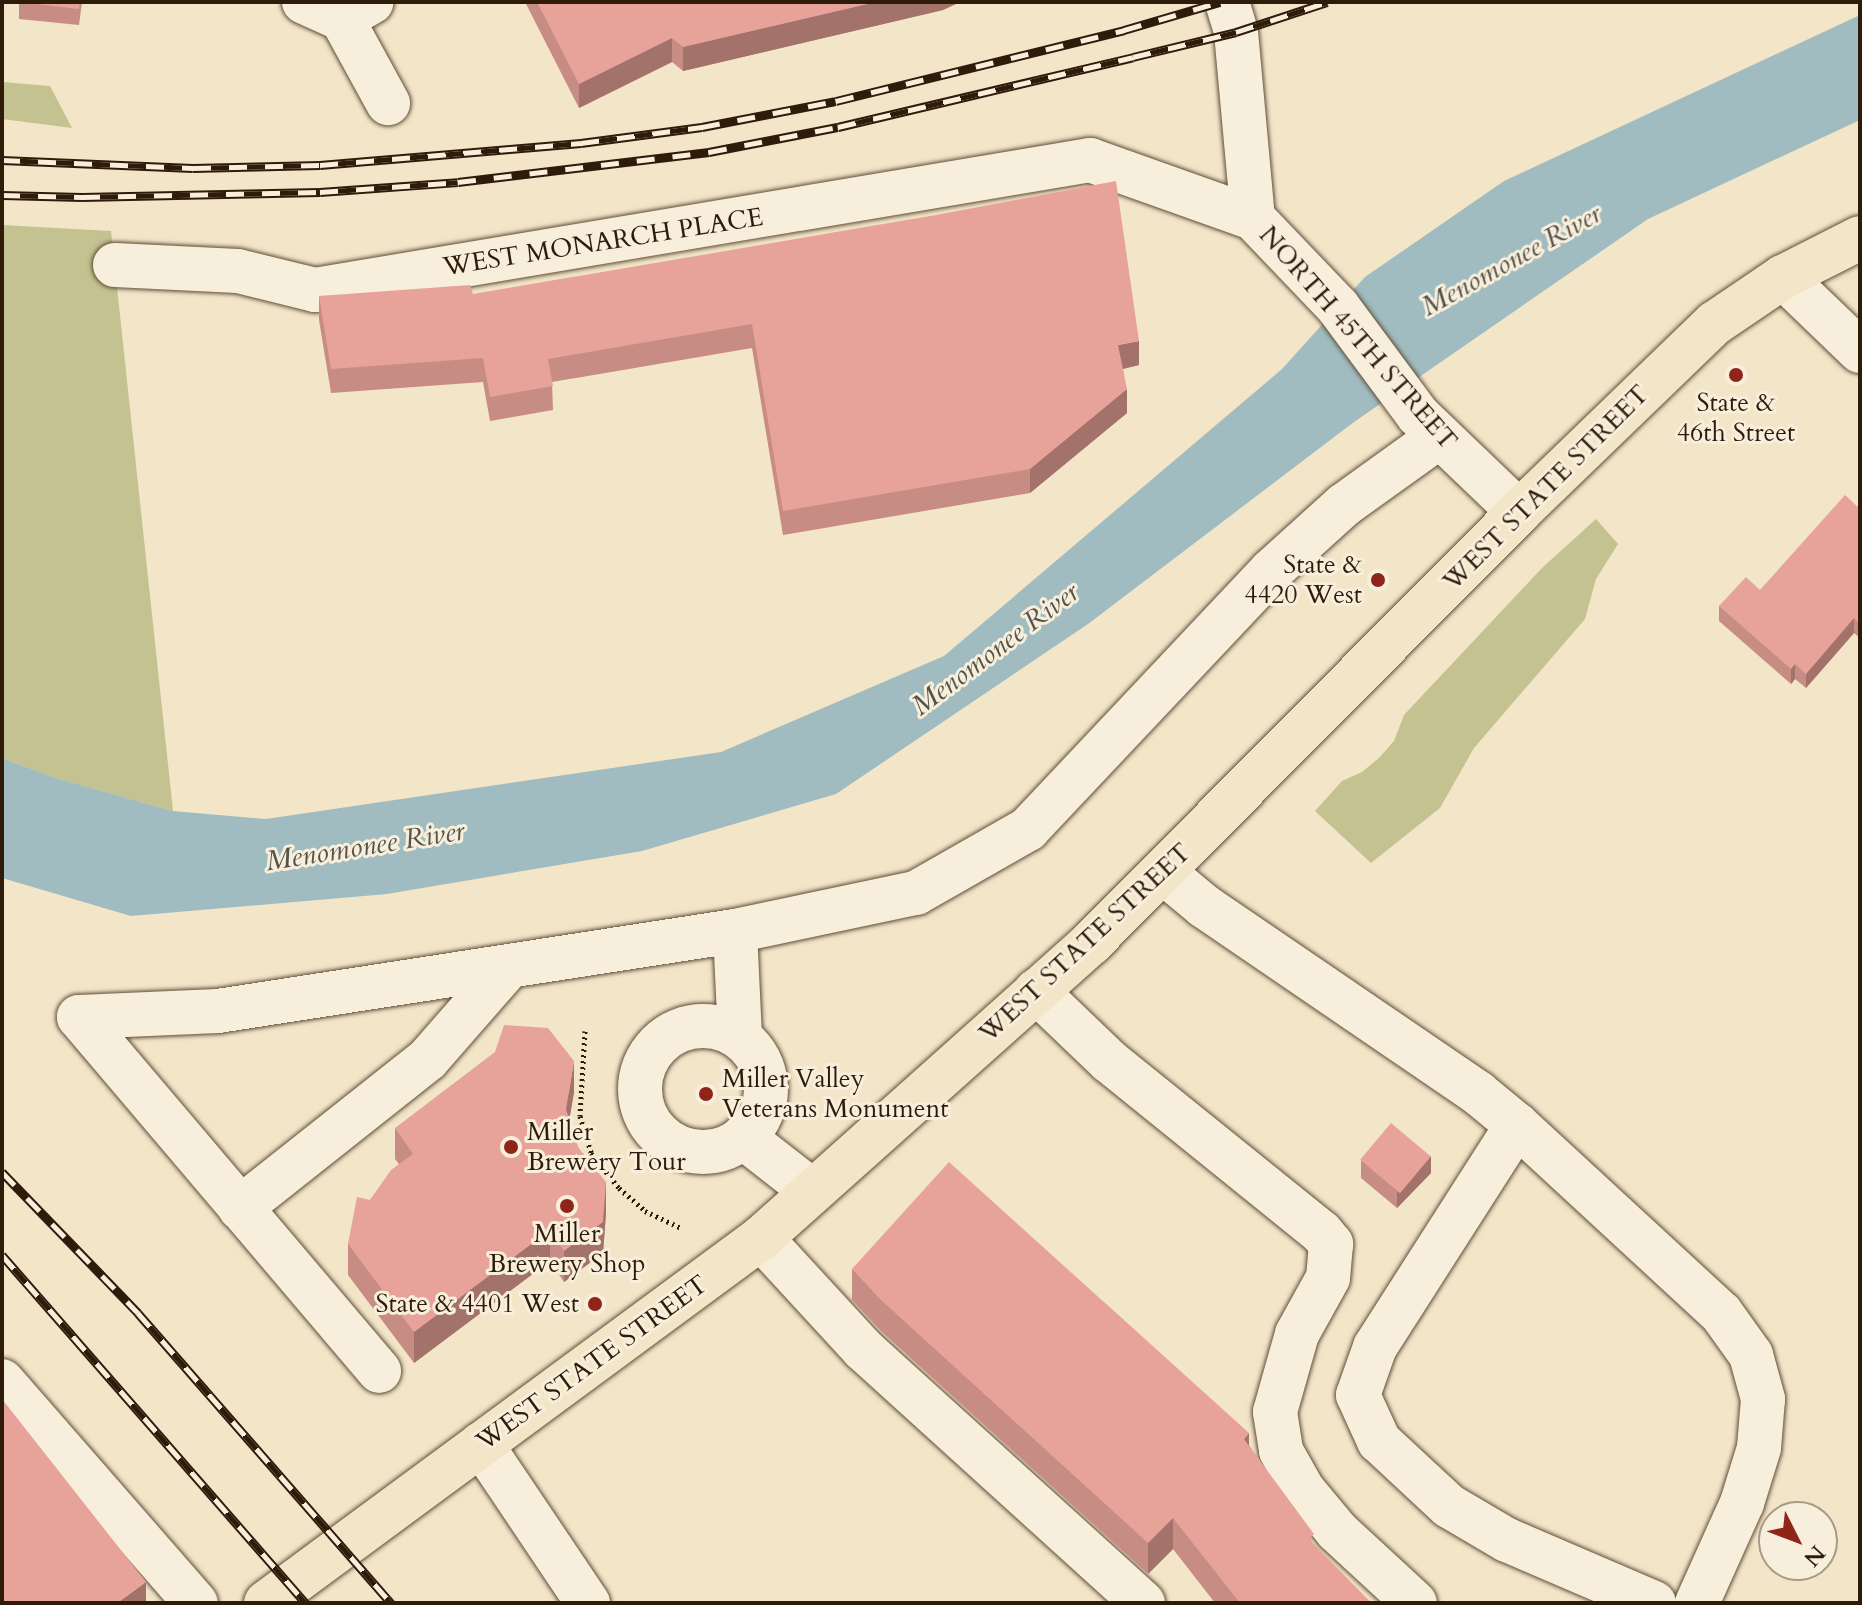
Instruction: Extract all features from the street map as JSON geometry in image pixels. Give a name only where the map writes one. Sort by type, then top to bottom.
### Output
[{"type":"main road","name":"WEST STATE STREET","points":[[266,1603],[761,1238],[1036,991],[1163,872],[1519,512],[1715,323],[1783,277],[1860,238]]},
{"type":"street","points":[[1227,2],[1236,32],[1253,218]]},
{"type":"street","points":[[339,8],[388,103]]},
{"type":"street","name":"NORTH 45TH STREET","points":[[1090,160],[1253,218],[1338,307],[1429,426],[1519,512]]},
{"type":"street","name":"WEST MONARCH PLACE","points":[[115,265],[238,271],[315,290],[1090,160]]},
{"type":"street","points":[[1783,277],[1860,351]]},
{"type":"street","points":[[379,1371],[79,1017],[218,1011],[735,931],[916,893],[1028,829],[1271,571],[1429,426]]},
{"type":"street","points":[[1163,872],[1204,906],[1478,1093],[1517,1125],[1721,1313],[1751,1355],[1763,1399],[1759,1448],[1742,1503],[1697,1603]]},
{"type":"street","points":[[735,931],[740,1038]]},
{"type":"street","points":[[240,1208],[428,1059],[509,966]]},
{"type":"street","points":[[1036,991],[1109,1061],[1321,1232],[1331,1244],[1328,1278],[1297,1334],[1275,1412],[1281,1451],[1303,1490],[1337,1531],[1415,1603]]},
{"type":"street","points":[[698,1026],[720,1028],[740,1038],[753,1051],[766,1087],[764,1106],[756,1123],[728,1147],[706,1153],[684,1150],[664,1140],[649,1124],[641,1104],[639,1082],[645,1061],[658,1043],[677,1031],[698,1026]]},
{"type":"street","points":[[1517,1125],[1375,1347],[1358,1395],[1379,1441],[1449,1506],[1507,1540],[1654,1603]]},
{"type":"street","points":[[743,1137],[812,1191]]},
{"type":"street","points":[[761,1238],[863,1349],[1143,1603]]},
{"type":"street","points":[[2,1381],[196,1603]]},
{"type":"street","points":[[481,1444],[588,1603]]},
{"type":"path","points":[[585,1031],[580,1116],[591,1153],[619,1188],[645,1211],[681,1228]]},
{"type":"shaded area","points":[[2,82],[50,86],[72,128],[2,119]]},
{"type":"shaded area","points":[[2,225],[111,231],[173,811],[54,778],[2,758]]},
{"type":"shaded area","points":[[1596,519],[1618,544],[1596,579],[1585,619],[1474,748],[1440,808],[1371,863],[1315,811],[1342,781],[1362,772],[1379,758],[1394,741],[1404,715],[1542,568]]},
{"type":"water","name":"Menomonee River","points":[[1860,15],[1860,120],[1648,219],[1354,422],[1088,624],[836,794],[642,851],[387,894],[131,916],[2,878],[2,758],[55,778],[173,811],[266,819],[721,752],[944,656],[1282,369],[1365,277],[1504,181]]},
{"type":"building","points":[[19,2],[80,2],[79,9]]},
{"type":"building","points":[[537,2],[876,2],[683,47],[672,38],[579,84]]},
{"type":"building","points":[[1116,181],[1139,341],[1118,345],[1127,389],[1030,469],[783,511],[752,324],[548,359],[553,386],[490,397],[483,358],[331,369],[319,296],[470,285],[473,294]]},
{"type":"building","points":[[1845,495],[1860,509],[1860,624],[1854,618],[1806,674],[1795,664],[1791,669],[1719,606],[1746,577],[1760,590]]},
{"type":"building","points":[[504,1025],[548,1028],[574,1061],[566,1109],[578,1147],[606,1182],[603,1222],[564,1251],[550,1230],[414,1332],[348,1244],[357,1197],[370,1200],[391,1170],[413,1154],[395,1128],[495,1052]]},
{"type":"building","points":[[1391,1123],[1431,1156],[1400,1193],[1360,1160]]},
{"type":"building","points":[[949,1162],[1249,1433],[1244,1439],[1314,1534],[1309,1539],[1371,1603],[1240,1603],[1173,1518],[1148,1543],[881,1300],[852,1269]]},
{"type":"building","points":[[2,1399],[146,1582],[117,1603],[2,1603]]},
{"type":"railway","points":[[2,160],[193,168],[320,165],[581,143],[702,127],[836,101],[1124,30],[1220,2]]},
{"type":"railway","points":[[2,195],[82,197],[320,192],[458,182],[709,152],[838,127],[1133,57],[1236,32],[1327,2]]},
{"type":"railway","points":[[2,1172],[138,1313],[391,1603]]},
{"type":"railway","points":[[2,1255],[306,1603]]},
{"type":"place","name":"State & 46th Street","points":[[1736,375]]},
{"type":"place","name":"State & 4420 West","points":[[1378,580]]},
{"type":"place","name":"Miller Valley Veterans Monument","points":[[706,1094]]},
{"type":"place","name":"Miller Brewery Tour","points":[[511,1147]]},
{"type":"place","name":"Miller Brewery Shop","points":[[567,1206]]},
{"type":"place","name":"State & 4401 West","points":[[595,1304]]}]
